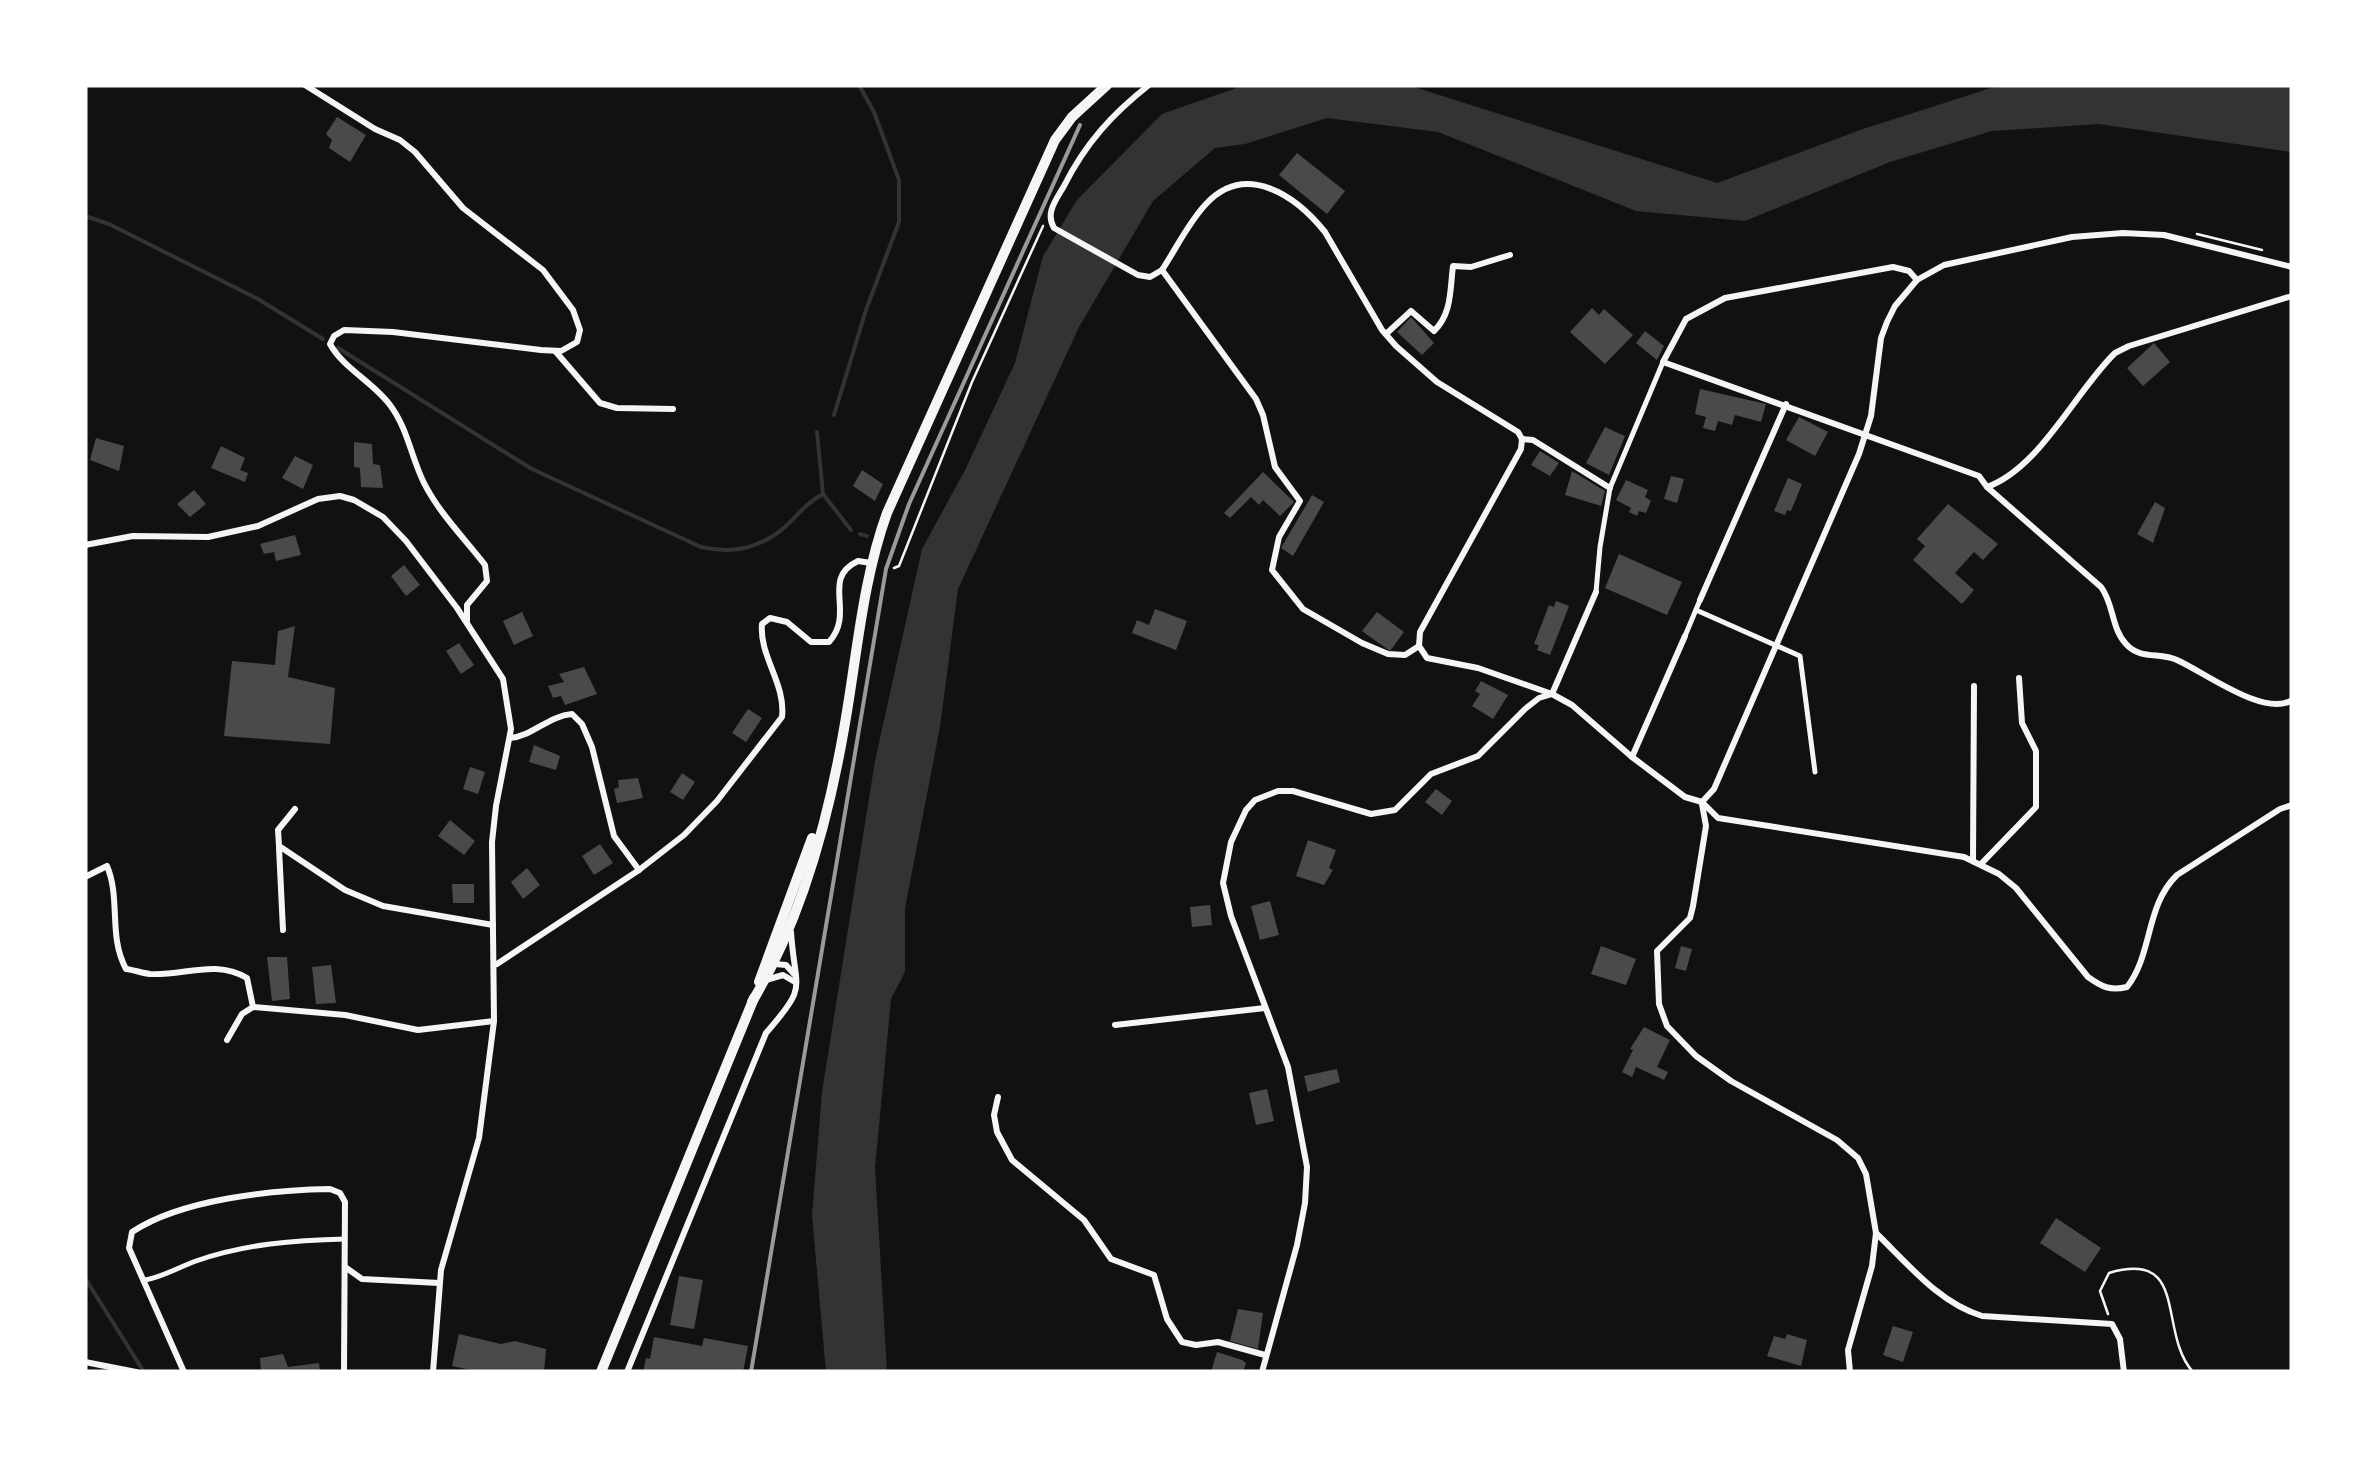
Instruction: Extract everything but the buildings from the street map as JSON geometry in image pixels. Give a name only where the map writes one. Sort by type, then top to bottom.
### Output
[{"type":"highway","points":[[603,1372],[786,924],[828,798],[844,730],[872,563],[892,502],[1055,140],[1072,117],[1107,85]]},
{"type":"highway","points":[[762,979],[775,964],[774,953],[786,924]]},
{"type":"street","points":[[305,85],[415,152],[463,208],[543,270],[573,310],[580,330],[578,342],[555,350],[344,330],[330,344],[392,408],[408,436],[424,484],[485,565],[487,580],[467,605],[467,622]]},
{"type":"street","points":[[1149,85],[1091,138],[1050,212],[1052,225],[1059,232],[1138,275],[1150,277],[1162,270],[1208,202],[1225,190],[1245,184],[1282,192],[1313,217],[1386,334],[1428,375],[1515,430],[1522,439],[1522,449],[1420,632],[1419,646],[1428,658],[1478,668],[1572,705],[1632,757],[1685,797],[1702,802],[1718,818],[1934,849],[1977,862],[2016,888],[2088,977],[2115,990],[2127,988],[2135,977],[2164,888],[2177,875],[2292,805]]},
{"type":"street","points":[[1702,802],[1714,789],[1866,434],[1881,338],[1895,306],[1917,280],[1956,261],[2072,237],[2122,233],[2181,238],[2292,267]]},
{"type":"street","points":[[1386,334],[1411,311],[1434,331],[1444,322],[1453,266],[1471,267],[1510,255]]},
{"type":"street","points":[[1262,1372],[1297,1246],[1307,1167],[1288,1067],[1231,916],[1223,883],[1231,842],[1246,810],[1255,800],[1278,790],[1370,814],[1388,813],[1402,806],[1431,774],[1478,756],[1525,709],[1552,694],[1596,592],[1610,488],[1662,362],[1686,319],[1725,298],[1893,267],[1909,271],[1917,280]]},
{"type":"street","points":[[1162,270],[1256,399],[1275,466],[1300,501],[1279,536],[1272,570],[1303,609],[1362,644],[1388,654],[1405,654],[1419,646]]},
{"type":"street","points":[[1987,487],[1999,483],[2029,456],[2115,354],[2128,346],[2292,296]]},
{"type":"street","points":[[555,350],[600,404],[673,409]]},
{"type":"street","points":[[1662,362],[1979,476],[2101,587],[2109,598],[2113,622],[2126,644],[2142,655],[2174,658],[2274,706],[2292,700]]},
{"type":"street","points":[[1632,757],[1786,404]]},
{"type":"street","points":[[1522,439],[1532,440],[1610,488]]},
{"type":"street","points":[[85,545],[132,536],[208,537],[258,526],[304,504],[340,496],[368,507],[393,526],[467,622],[503,679],[510,738],[494,824],[494,1021],[479,1138],[441,1270],[433,1372]]},
{"type":"street","points":[[496,964],[639,870],[706,813],[780,721],[782,703],[761,632],[764,621],[782,620],[811,642],[829,642],[842,616],[838,588],[844,572],[858,561],[872,563]]},
{"type":"street","points":[[1696,610],[1800,656],[1816,772]]},
{"type":"street","points":[[1977,862],[2036,807],[2036,751],[2022,722],[2018,678]]},
{"type":"street","points":[[1974,686],[1977,862]]},
{"type":"street","points":[[510,738],[520,737],[558,715],[572,714],[582,724],[592,747],[614,836],[639,870]]},
{"type":"street","points":[[1702,802],[1706,826],[1690,918],[1657,951],[1659,1004],[1667,1026],[1696,1056],[1732,1081],[1837,1140],[1858,1158],[1866,1174],[1876,1233],[1872,1266],[1848,1350],[1850,1372]]},
{"type":"street","points":[[283,930],[278,830],[295,809]]},
{"type":"street","points":[[279,846],[345,890],[383,906],[493,925]]},
{"type":"street","points":[[85,877],[107,866],[113,881],[116,951],[126,968],[151,974],[211,968],[235,971],[246,978],[253,1007]]},
{"type":"street","points":[[627,1372],[766,1033],[794,1000],[797,982],[786,924]]},
{"type":"street","points":[[775,964],[786,965],[797,982]]},
{"type":"street","points":[[775,964],[783,975],[797,982]]},
{"type":"street","points":[[762,979],[783,975]]},
{"type":"street","points":[[227,1040],[242,1014],[253,1007],[345,1015],[418,1030],[494,1021]]},
{"type":"street","points":[[1114,1025],[1266,1008]]},
{"type":"street","points":[[998,1097],[994,1114],[996,1132],[1012,1160],[1084,1220],[1111,1259],[1154,1275],[1167,1319],[1182,1342],[1218,1342],[1265,1355]]},
{"type":"street","points":[[184,1372],[129,1248],[130,1236],[139,1228],[182,1211],[258,1193],[330,1188],[340,1193],[345,1202],[344,1372]]},
{"type":"street","points":[[1876,1233],[1916,1273],[1962,1310],[1982,1316],[2112,1324],[2120,1338],[2124,1372]]},
{"type":"street","points":[[144,1281],[196,1261],[246,1248],[294,1240],[346,1239]]},
{"type":"street","points":[[345,1266],[362,1279],[439,1284]]},
{"type":"street","points":[[345,1291],[362,1279]]},
{"type":"street","points":[[85,1362],[136,1372]]},
{"type":"path","points":[[894,568],[899,566],[966,398],[1050,212]]},
{"type":"path","points":[[2112,1324],[2100,1291],[2109,1273],[2126,1268],[2156,1273],[2164,1282],[2184,1362],[2193,1372]]},
{"type":"shaded area","points":[[1245,85],[1408,85],[1717,183],[1863,129],[1991,88],[2031,85],[2292,85],[2292,152],[2099,124],[1992,131],[1890,162],[1745,221],[1636,211],[1438,132],[1327,118],[1245,144],[1215,148],[1153,201],[1079,327],[958,589],[940,727],[905,908],[905,972],[891,999],[875,1168],[887,1372],[826,1372],[812,1215],[822,1092],[875,761],[922,549],[965,470],[1015,363],[1043,256],[1077,200],[1162,114]]},
{"type":"waterway","points":[[834,415],[866,310],[899,222],[899,180],[874,112],[859,85]]},
{"type":"waterway","points":[[85,216],[109,224],[258,299],[323,339]]},
{"type":"waterway","points":[[338,348],[532,469],[701,547],[724,550],[756,545],[776,534],[823,494]]},
{"type":"waterway","points":[[817,432],[823,494],[851,530]]},
{"type":"waterway","points":[[860,534],[867,536]]},
{"type":"waterway","points":[[85,1278],[144,1372]]},
{"type":"railway","points":[[751,1372],[886,569],[909,504],[1080,125]]}]
